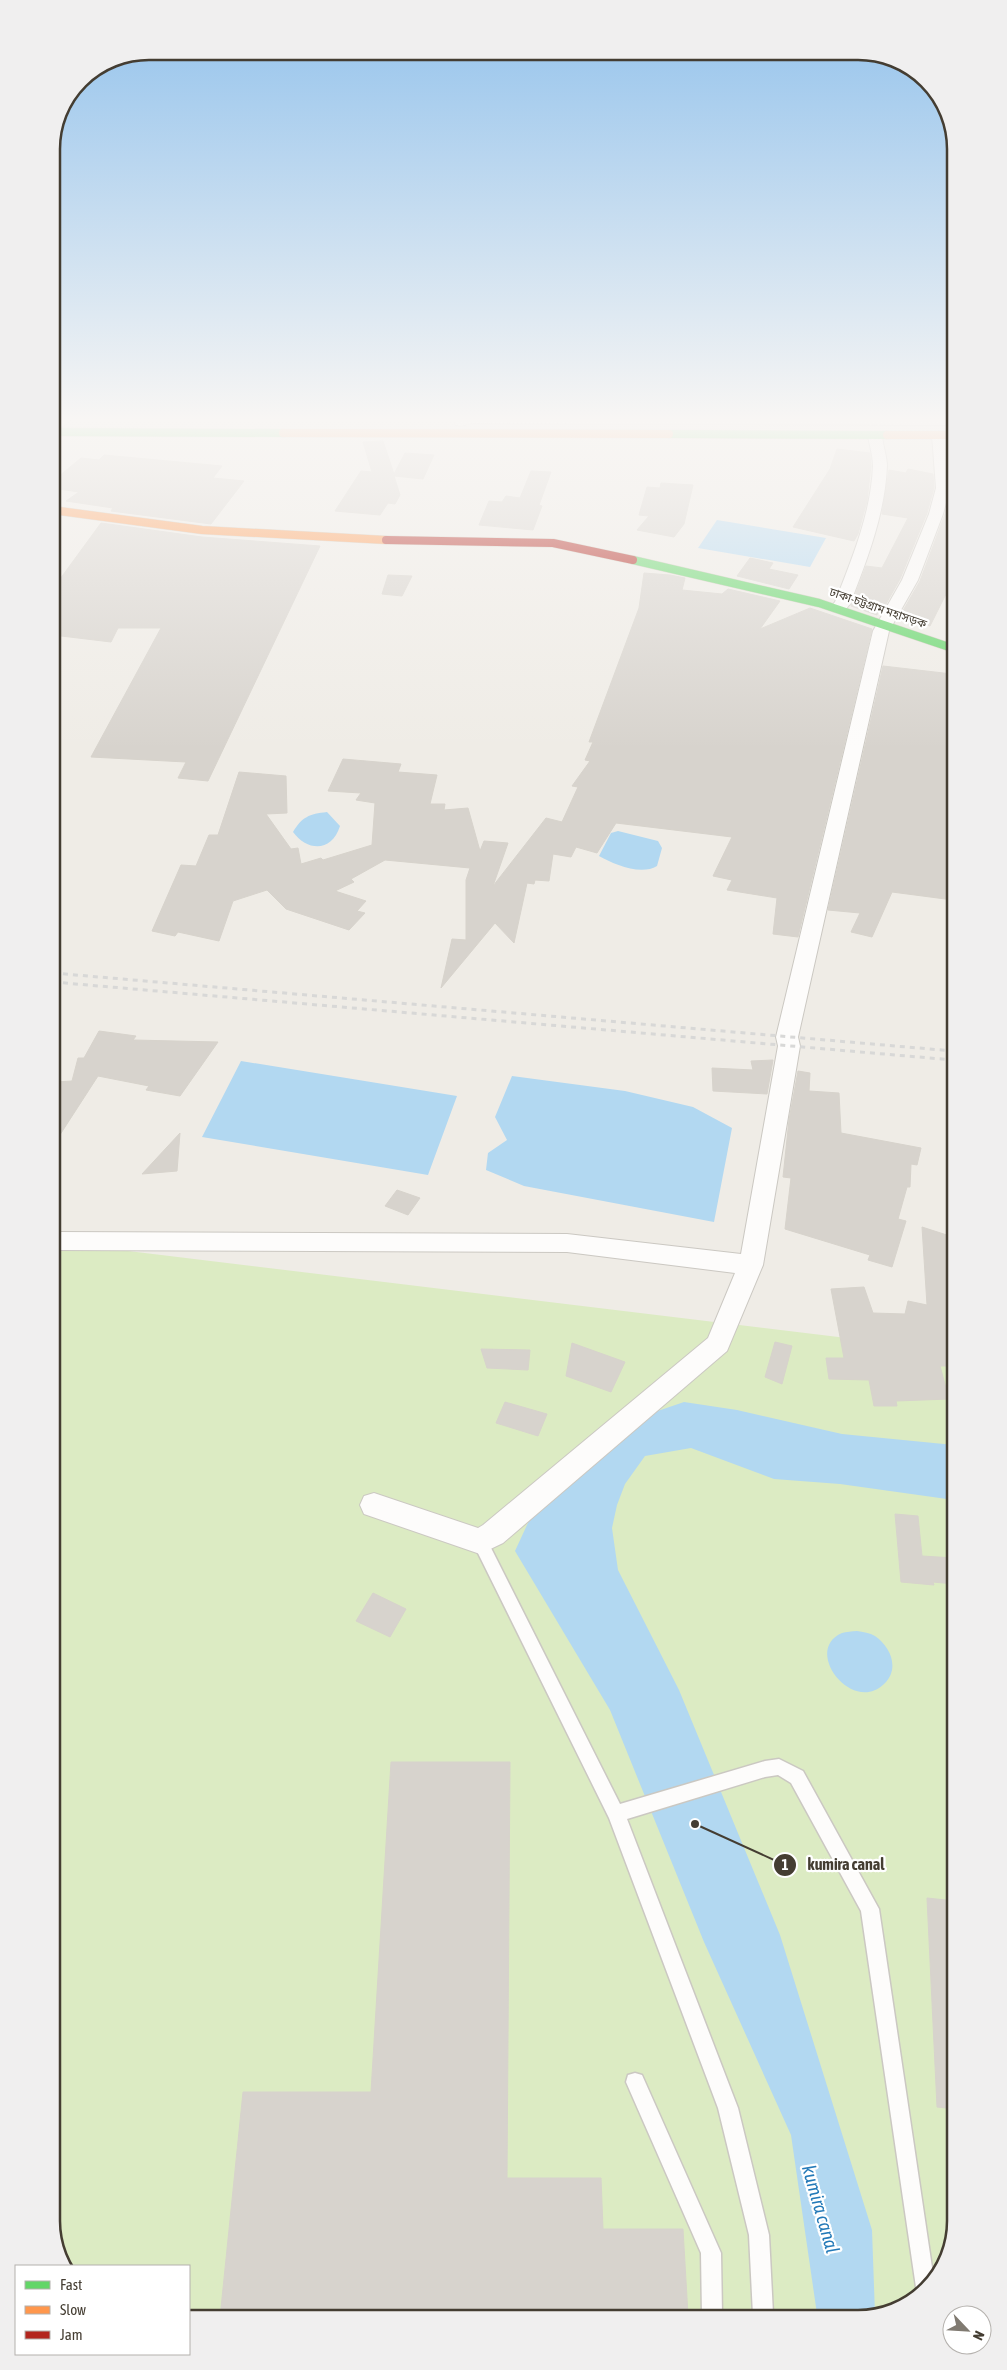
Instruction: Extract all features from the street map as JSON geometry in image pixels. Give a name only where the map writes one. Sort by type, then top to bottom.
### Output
[{"type":"main road","name":"ঢাকা-চট্টগ্রাম মহাসড়ক","points":[[184,528],[346,539],[553,543],[654,564],[838,608],[947,646]]},
{"type":"street","points":[[838,608],[842,604],[864,547],[869,528]]},
{"type":"street","points":[[374,1505],[480,1541],[493,1534],[718,1344],[750,1265],[790,1046],[787,1037],[884,624],[910,580],[931,528]]},
{"type":"street","points":[[60,1241],[567,1243],[750,1265]]},
{"type":"lane","points":[[480,1541],[616,1814],[728,2108],[759,2235],[763,2310]]},
{"type":"lane","points":[[616,1814],[765,1769],[779,1767],[797,1777],[870,1910],[924,2281]]},
{"type":"lane","points":[[635,2082],[711,2253],[712,2310]]},
{"type":"green space","points":[[60,1243],[947,1350],[947,2227],[938,2261],[929,2275],[912,2292],[881,2307],[858,2310],[190,2310],[190,2265],[71,2265],[65,2250],[60,2227]]},
{"type":"water","points":[[712,528],[763,528],[826,538],[810,567],[698,548]]},
{"type":"water","points":[[327,812],[340,826],[336,835],[326,845],[312,846],[299,839],[293,832],[307,817]]},
{"type":"water","points":[[618,831],[658,841],[662,848],[657,866],[643,870],[627,868],[599,856],[611,833]]},
{"type":"water","points":[[241,1061],[457,1096],[428,1175],[202,1137]]},
{"type":"water","points":[[512,1076],[625,1091],[693,1107],[732,1128],[714,1222],[524,1186],[486,1170],[488,1153],[507,1140],[495,1117]]},
{"type":"water","points":[[684,1402],[737,1410],[842,1434],[947,1444],[947,1499],[840,1484],[774,1479],[691,1448],[645,1456],[625,1484],[617,1505],[612,1528],[618,1570],[679,1690],[780,1935],[872,2230],[875,2308],[816,2310],[791,2135],[704,1942],[610,1710],[515,1551],[533,1512],[646,1415]]},
{"type":"water","points":[[857,1631],[875,1636],[885,1646],[891,1659],[892,1672],[889,1678],[884,1684],[871,1691],[858,1691],[846,1686],[829,1665],[827,1652],[831,1641],[842,1633]]},
{"type":"building","points":[[98,528],[134,528],[202,537],[320,546],[208,781],[178,778],[186,762],[91,757],[161,628],[118,628],[111,642],[60,636],[60,579]]},
{"type":"building","points":[[507,528],[534,528],[533,530]]},
{"type":"building","points":[[639,528],[681,528],[674,537],[637,530]]},
{"type":"building","points":[[796,528],[860,528],[854,541]]},
{"type":"building","points":[[903,528],[921,528],[900,579],[882,611],[878,609],[877,615],[851,606],[866,566],[882,568]]},
{"type":"building","points":[[940,528],[947,528],[947,592],[930,626],[900,616],[920,581]]},
{"type":"building","points":[[750,558],[773,563],[769,569],[798,575],[789,589],[737,576]]},
{"type":"building","points":[[644,573],[685,578],[682,590],[722,594],[728,589],[780,601],[760,629],[810,608],[872,629],[798,937],[773,934],[777,898],[727,890],[732,880],[713,876],[732,837],[616,823],[597,853],[576,847],[571,857],[553,854],[549,881],[535,880],[534,884],[527,883],[514,943],[495,923],[441,988],[452,939],[466,940],[466,880],[470,868],[385,860],[351,879],[354,882],[335,891],[366,901],[357,911],[365,913],[349,930],[286,909],[267,890],[233,901],[219,941],[178,932],[175,936],[152,931],[181,865],[196,866],[209,835],[218,835],[239,772],[286,776],[287,813],[266,814],[291,849],[298,848],[301,864],[321,858],[323,860],[372,845],[375,803],[356,800],[361,793],[328,791],[343,759],[401,764],[398,772],[437,775],[430,804],[445,804],[444,810],[468,808],[480,851],[484,841],[508,843],[493,886],[546,818],[562,822],[578,787],[572,786],[590,761],[585,760],[593,742],[589,742],[639,608]]},
{"type":"building","points":[[388,575],[412,576],[402,596],[382,594]]},
{"type":"building","points":[[883,666],[947,673],[947,899],[892,892],[872,937],[851,932],[860,913],[828,910]]},
{"type":"building","points":[[99,1031],[136,1036],[133,1040],[218,1042],[180,1096],[146,1090],[149,1086],[98,1076],[60,1135],[60,1082],[72,1081],[78,1058],[84,1058]]},
{"type":"building","points":[[773,1060],[767,1094],[713,1091],[712,1068],[753,1070],[751,1061]]},
{"type":"building","points":[[798,1071],[810,1073],[809,1091],[839,1093],[841,1133],[921,1148],[917,1165],[911,1164],[910,1187],[907,1187],[898,1219],[906,1221],[892,1267],[868,1260],[870,1255],[785,1229],[791,1178],[783,1177],[789,1120]]},
{"type":"building","points":[[180,1133],[177,1171],[142,1174]]},
{"type":"building","points":[[397,1190],[420,1198],[408,1215],[385,1206]]},
{"type":"building","points":[[922,1227],[947,1235],[947,1366],[940,1366],[947,1392],[947,1399],[896,1401],[897,1406],[874,1406],[869,1380],[829,1379],[826,1358],[844,1358],[831,1289],[864,1287],[873,1313],[905,1314],[908,1301],[927,1305]]},
{"type":"building","points":[[775,1342],[792,1346],[782,1384],[765,1377]]},
{"type":"building","points":[[572,1343],[625,1362],[611,1392],[566,1376]]},
{"type":"building","points":[[481,1349],[530,1350],[528,1370],[487,1368]]},
{"type":"building","points":[[505,1402],[547,1414],[538,1436],[496,1423]]},
{"type":"building","points":[[895,1514],[918,1516],[922,1556],[947,1558],[947,1583],[933,1582],[934,1585],[901,1582]]},
{"type":"building","points":[[373,1593],[406,1609],[390,1637],[356,1621]]},
{"type":"building","points":[[391,1762],[510,1762],[507,2178],[601,2178],[603,2229],[683,2229],[688,2310],[221,2310],[243,2092],[371,2092]]},
{"type":"building","points":[[927,1898],[947,1900],[947,2108],[937,2107]]},
{"type":"railway","points":[[60,974],[947,1050]]},
{"type":"railway","points":[[60,983],[947,1059]]},
{"type":"traffic: fast","points":[[633,560],[819,603],[947,646]]},
{"type":"traffic: slow","points":[[184,528],[386,540]]},
{"type":"traffic: jam","points":[[386,540],[553,543],[633,560]]},
{"type":"place","name":"kumira canal","points":[[695,1824]]}]
